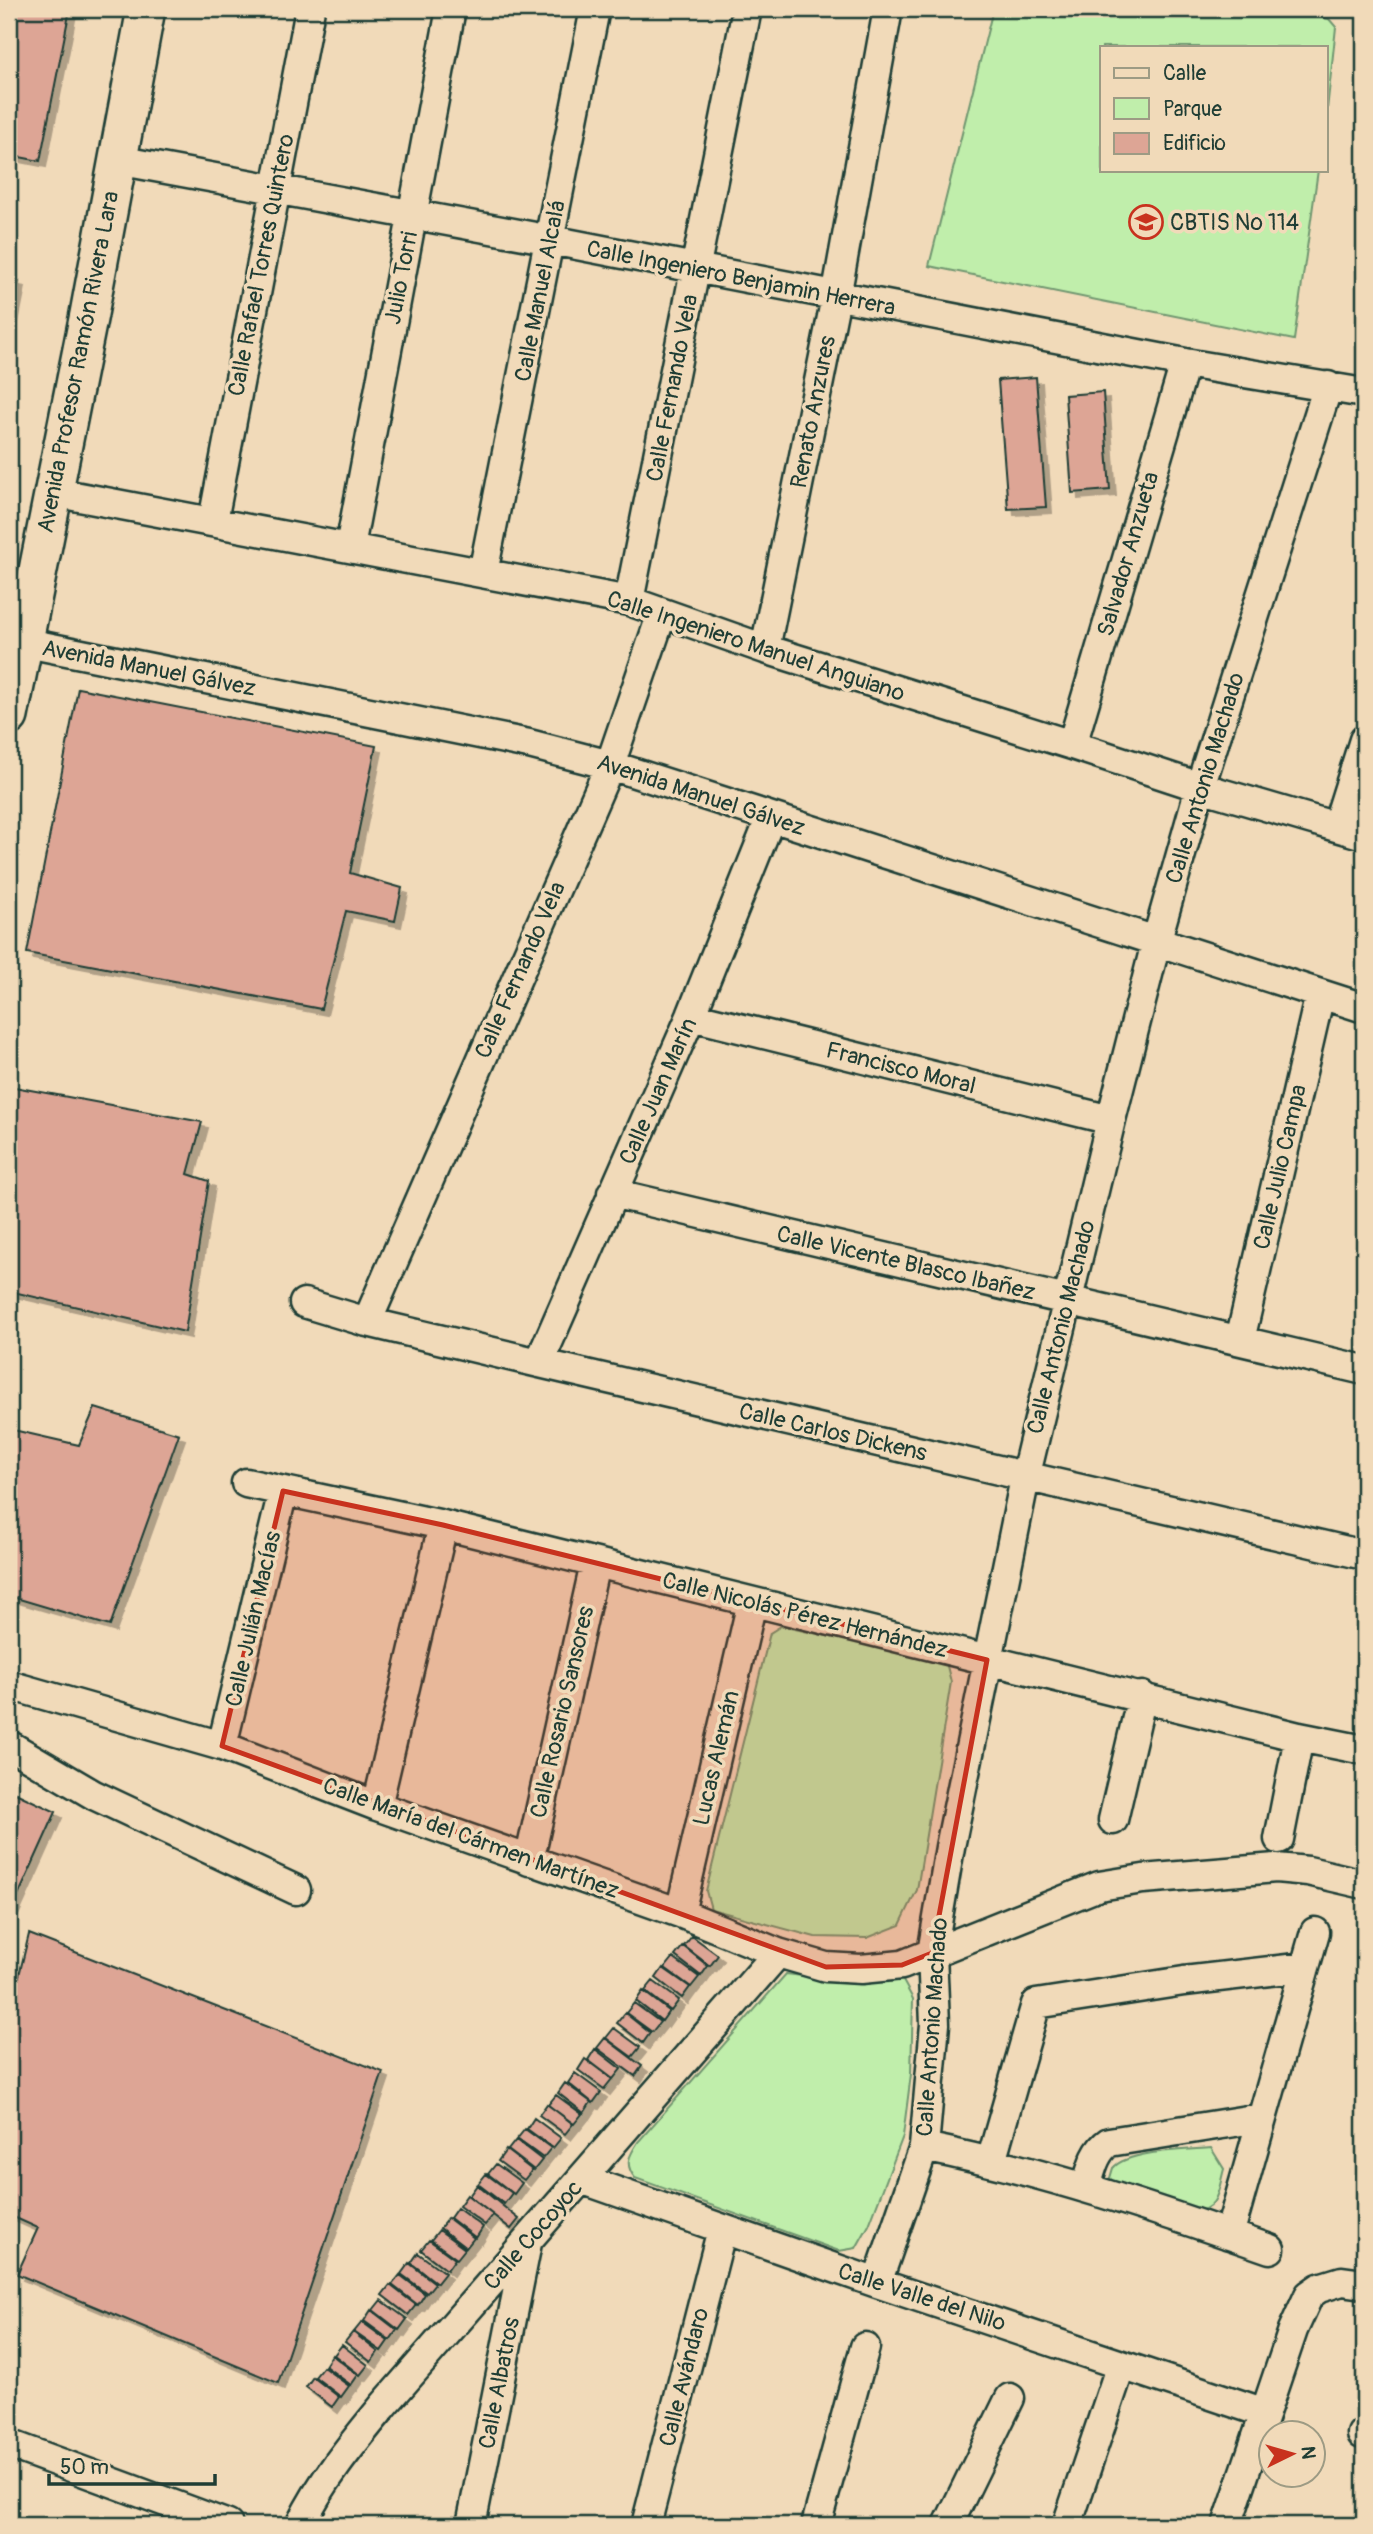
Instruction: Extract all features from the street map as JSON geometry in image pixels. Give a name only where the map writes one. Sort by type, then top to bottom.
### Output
[{"type":"main road","name":"Avenida Profesor Ramón Rivera Lara","points":[[9,716],[146,9]]},
{"type":"street","name":"Calle Rafael Torres Quintero","points":[[213,521],[310,9]]},
{"type":"street","name":"Julio Torri","points":[[350,547],[451,9]]},
{"type":"street","name":"Calle Manuel Alcalá","points":[[483,573],[595,9]]},
{"type":"street","name":"Calle Fernando Vela","points":[[629,601],[747,9]]},
{"type":"street","name":"Renato Anzures","points":[[765,649],[836,297],[888,9]]},
{"type":"street","name":"Calle Ingeniero Benjamin Herrera","points":[[117,160],[551,240],[1185,363],[1364,393]]},
{"type":"street","name":"Salvador Anzueta","points":[[1072,745],[1185,363]]},
{"type":"street","name":"Calle Antonio Machado","points":[[877,2283],[924,2147],[935,2024],[932,1953],[950,1847],[1025,1478],[1157,939],[1200,788],[1328,386]]},
{"type":"street","name":"Calle Ingeniero Manuel Anguiano","points":[[53,492],[629,601],[765,649],[1200,788],[1364,835]]},
{"type":"street","name":"Calle Fernando Vela","points":[[366,1322],[610,765],[662,614]]},
{"type":"street","name":"Avenida Manuel Gálvez","points":[[22,642],[529,744],[610,765],[1364,1007]]},
{"type":"street","points":[[1337,826],[1364,740]]},
{"type":"street","name":"Calle Juan Marín","points":[[539,1363],[691,1016],[771,817]]},
{"type":"street","name":"Calle Julio Campa","points":[[1240,1340],[1320,993]]},
{"type":"street","name":"Francisco Moral","points":[[691,1016],[1111,1120]]},
{"type":"street","name":"Calle Vicente Blasco Ibañez","points":[[612,1194],[1364,1370]]},
{"type":"street","name":"Calle Carlos Dickens","points":[[304,1303],[366,1322],[1364,1555]]},
{"type":"street","name":"Calle Nicolás Pérez Hernández","points":[[246,1483],[443,1525],[1299,1737],[1364,1750]]},
{"type":"street","name":"Calle Julián Macías","points":[[222,1746],[283,1491]]},
{"type":"street","points":[[377,1806],[443,1525]]},
{"type":"street","name":"Calle Rosario Sansores","points":[[529,1861],[595,1564]]},
{"type":"street","name":"Lucas Alemán","points":[[680,1913],[751,1602]]},
{"type":"street","name":"Calle María del Cármen Martínez","points":[[9,1685],[222,1746],[377,1806],[680,1913],[778,1953],[825,1967],[861,1969],[902,1965],[1099,1886],[1143,1879],[1276,1868],[1308,1871],[1364,1884]]},
{"type":"street","points":[[1113,1820],[1142,1696]]},
{"type":"street","points":[[1279,1839],[1299,1737]]},
{"type":"street","points":[[9,1745],[94,1794],[296,1890]]},
{"type":"street","points":[[1228,2235],[1315,1932]]},
{"type":"street","name":"Calle Cocoyoc","points":[[300,2525],[312,2500],[336,2464],[778,1953]]},
{"type":"street","points":[[990,2161],[1025,2001],[1304,1967]]},
{"type":"street","points":[[1086,2187],[1097,2155],[1109,2142],[1261,2118]]},
{"type":"street","points":[[924,2147],[990,2161],[1086,2187],[1270,2249]]},
{"type":"street","name":"Calle Valle del Nilo","points":[[581,2179],[877,2283],[1265,2413]]},
{"type":"street","name":"Calle Avándaro","points":[[646,2525],[722,2229]]},
{"type":"street","name":"Calle Albatros","points":[[471,2525],[527,2241]]},
{"type":"street","points":[[1227,2525],[1293,2330],[1309,2295],[1319,2288],[1342,2281],[1364,2284]]},
{"type":"street","points":[[816,2525],[865,2347]]},
{"type":"street","points":[[1067,2525],[1121,2365]]},
{"type":"street","points":[[948,2525],[1010,2398]]},
{"type":"street","points":[[9,2444],[228,2525]]},
{"type":"highlighted area","points":[[283,1491],[443,1525],[987,1660],[932,1953],[902,1965],[826,1967],[222,1746]]},
{"type":"green space","name":"CBTIS No 114","points":[[993,9],[1292,9],[1329,19],[1336,27],[1328,101],[1328,46],[1100,46],[1100,172],[1318,172],[1294,340],[929,266]]},
{"type":"green space","points":[[781,1626],[946,1662],[951,1682],[917,1890],[900,1925],[867,1938],[815,1937],[711,1909],[706,1891],[770,1633]]},
{"type":"green space","points":[[786,1974],[828,1979],[902,1979],[913,1999],[911,2074],[903,2136],[869,2225],[856,2248],[839,2251],[635,2178],[630,2168],[630,2156],[638,2142]]},
{"type":"green space","points":[[1211,2148],[1224,2169],[1216,2198],[1202,2210],[1193,2212],[1116,2186],[1110,2178],[1113,2168],[1121,2162],[1145,2154]]},
{"type":"building","points":[[9,9],[70,9],[40,161],[9,155]]},
{"type":"building","points":[[9,279],[19,281],[9,332]]},
{"type":"building","points":[[1036,377],[1046,507],[1008,509],[998,380]]},
{"type":"building","points":[[1103,392],[1110,490],[1072,493],[1065,395]]},
{"type":"building","points":[[78,688],[376,746],[350,873],[402,888],[395,921],[346,911],[321,1009],[27,953]]},
{"type":"building","points":[[9,1086],[202,1122],[188,1174],[209,1181],[185,1332],[9,1291]]},
{"type":"building","points":[[95,1408],[179,1434],[110,1626],[9,1596],[9,1429],[79,1445]]},
{"type":"building","points":[[9,1790],[56,1812],[9,1916]]},
{"type":"building","points":[[29,1934],[383,2072],[278,2383],[17,2274],[38,2228],[9,2215],[9,2017]]},
{"type":"building","points":[[692,1936],[718,1955],[710,1966],[684,1946]]},
{"type":"building","points":[[683,1946],[708,1966],[701,1976],[675,1956]]},
{"type":"building","points":[[673,1958],[699,1977],[691,1987],[665,1968]]},
{"type":"building","points":[[663,1968],[690,1987],[682,1998],[656,1978]]},
{"type":"building","points":[[653,1981],[679,2000],[671,2011],[645,1991]]},
{"type":"building","points":[[643,1991],[669,2011],[662,2021],[636,2001]]},
{"type":"building","points":[[634,2003],[660,2022],[652,2032],[626,2013]]},
{"type":"building","points":[[625,2013],[650,2033],[643,2043],[617,2023]]},
{"type":"building","points":[[614,2028],[640,2047],[632,2057],[606,2038]]},
{"type":"building","points":[[605,2038],[642,2066],[635,2076],[597,2048]]},
{"type":"building","points":[[595,2049],[621,2069],[613,2079],[588,2060]]},
{"type":"building","points":[[585,2059],[612,2079],[604,2089],[578,2070]]},
{"type":"building","points":[[575,2073],[601,2092],[593,2103],[568,2083]]},
{"type":"building","points":[[565,2083],[591,2102],[584,2113],[558,2093]]},
{"type":"building","points":[[556,2095],[582,2114],[574,2124],[548,2105]]},
{"type":"building","points":[[547,2104],[573,2124],[565,2134],[539,2115]]},
{"type":"building","points":[[534,2118],[561,2138],[553,2148],[527,2129]]},
{"type":"building","points":[[525,2129],[551,2148],[543,2158],[517,2139]]},
{"type":"building","points":[[516,2140],[542,2160],[534,2170],[508,2150]]},
{"type":"building","points":[[506,2150],[532,2170],[524,2180],[498,2161]]},
{"type":"building","points":[[496,2164],[522,2183],[514,2194],[488,2174]]},
{"type":"building","points":[[486,2174],[512,2193],[504,2204],[478,2184]]},
{"type":"building","points":[[477,2185],[519,2219],[511,2229],[469,2196]]},
{"type":"building","points":[[467,2195],[493,2215],[485,2225],[459,2206]]},
{"type":"building","points":[[457,2208],[483,2227],[476,2238],[450,2218]]},
{"type":"building","points":[[448,2218],[474,2238],[466,2248],[440,2228]]},
{"type":"building","points":[[439,2230],[465,2249],[457,2259],[431,2240]]},
{"type":"building","points":[[429,2240],[455,2259],[447,2270],[421,2250]]},
{"type":"building","points":[[418,2253],[445,2273],[437,2283],[411,2263]]},
{"type":"building","points":[[409,2263],[435,2283],[427,2293],[401,2274]]},
{"type":"building","points":[[400,2275],[425,2294],[418,2305],[392,2285]]},
{"type":"building","points":[[390,2285],[416,2305],[408,2315],[382,2295]]},
{"type":"building","points":[[381,2300],[407,2319],[399,2330],[373,2310]]},
{"type":"building","points":[[371,2310],[397,2330],[390,2340],[364,2321]]},
{"type":"building","points":[[362,2322],[388,2341],[381,2351],[354,2332]]},
{"type":"building","points":[[353,2332],[378,2352],[371,2362],[345,2342]]},
{"type":"building","points":[[342,2345],[368,2365],[360,2375],[334,2355]]},
{"type":"building","points":[[332,2355],[358,2375],[351,2385],[325,2366]]},
{"type":"building","points":[[323,2367],[349,2386],[341,2397],[315,2377]]},
{"type":"building","points":[[313,2377],[339,2397],[332,2407],[306,2387]]},
{"type":"place","name":"CBTIS No 114","points":[[1146,222]]}]
